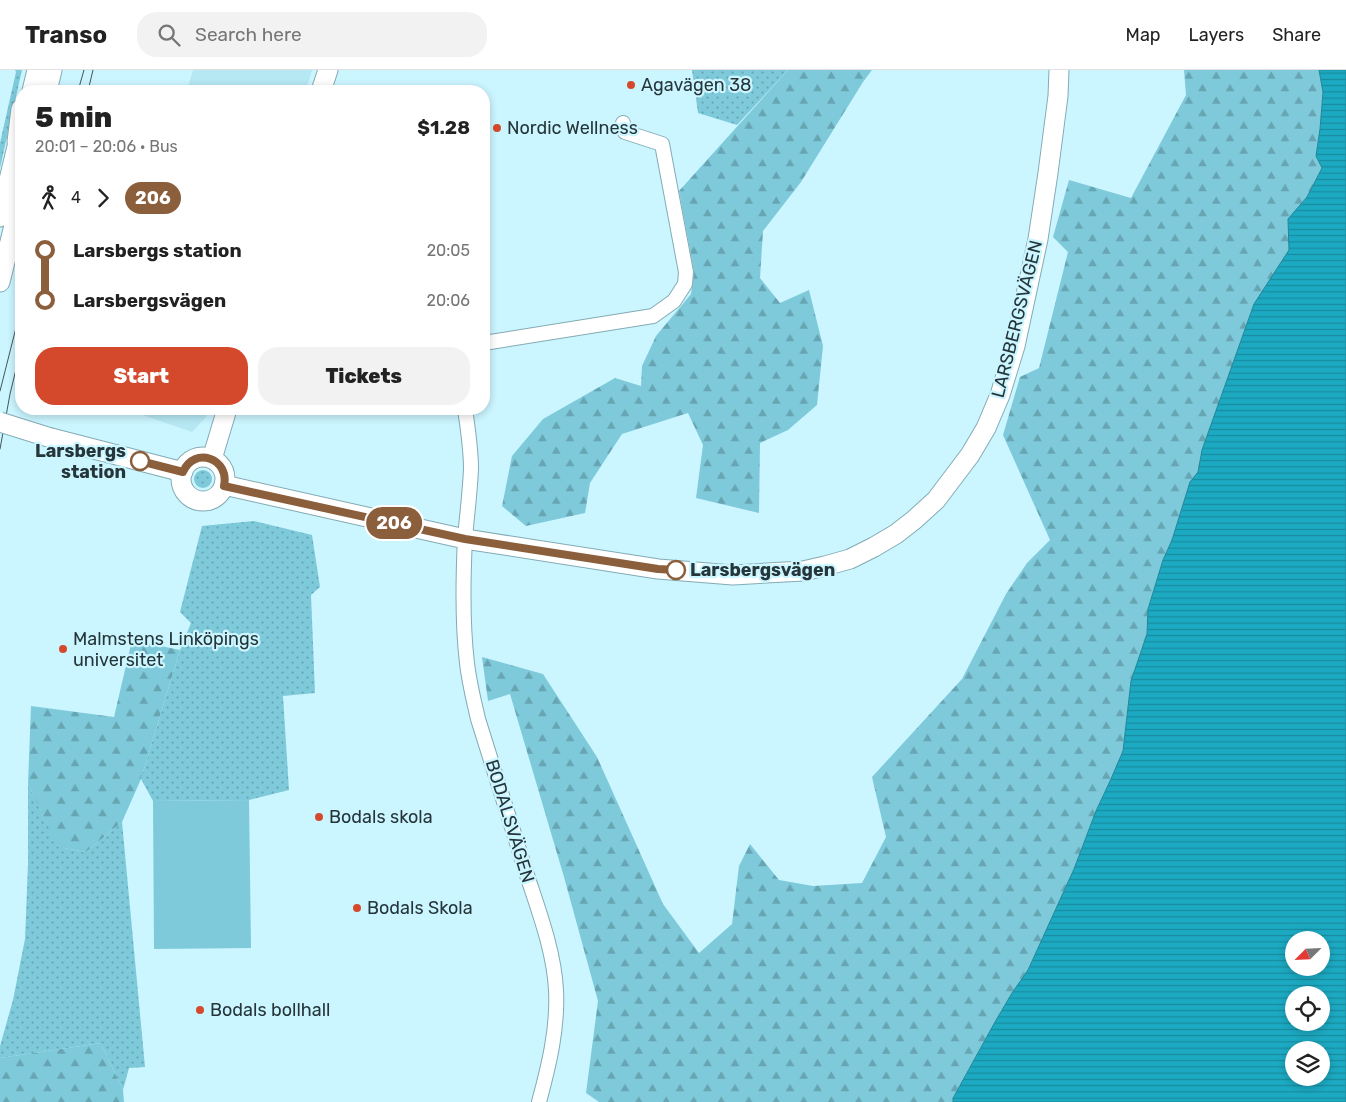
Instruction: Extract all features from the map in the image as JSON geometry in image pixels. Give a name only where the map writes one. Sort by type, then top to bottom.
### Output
[{"type":"street","points":[[25,85],[27,70]]},
{"type":"street","points":[[33,85],[37,70]]},
{"type":"street","points":[[48,85],[52,70]]},
{"type":"street","points":[[323,85],[328,70]]},
{"type":"street","name":"LARSBERGSVÄGEN","points":[[224,486],[465,539],[658,569],[733,575],[768,574],[803,571],[850,559],[896,534],[936,500],[970,455],[986,428],[1000,396],[1015,346],[1038,240],[1057,104],[1059,70]]},
{"type":"street","points":[[490,342],[654,316],[674,301],[685,284],[686,272],[662,144],[625,132],[623,123]]},
{"type":"street","points":[[0,216],[15,154]]},
{"type":"street","points":[[0,282],[15,222]]},
{"type":"street","points":[[212,459],[225,415]]},
{"type":"street","name":"BODALSVÄGEN","points":[[466,415],[471,467],[465,539],[464,613],[467,664],[478,719],[544,928],[553,964],[556,988],[556,1017],[552,1044],[539,1102]]},
{"type":"street","points":[[0,422],[51,438],[183,472]]},
{"type":"street","points":[[200,457],[212,459],[219,464],[224,472],[224,486],[221,492],[213,498],[203,501],[196,499],[190,496],[184,489],[182,482],[183,472],[186,466],[194,459],[200,457]]},
{"type":"shaded area","points":[[193,70],[312,70],[308,85],[189,85]]},
{"type":"shaded area","points":[[1319,70],[1346,70],[1346,1102],[953,1102],[953,1098],[995,1022],[1028,970],[1074,869],[1096,811],[1123,751],[1131,681],[1147,634],[1148,609],[1163,560],[1172,540],[1190,482],[1198,472],[1202,450],[1254,304],[1289,250],[1288,219],[1307,197],[1322,168],[1316,156],[1323,92]]},
{"type":"shaded area","points":[[142,415],[206,415],[192,432]]},
{"type":"green space","points":[[15,70],[22,70],[19,85],[15,85],[15,101],[0,168],[0,143]]},
{"type":"green space","points":[[692,70],[788,70],[737,125],[698,113]]},
{"type":"green space","points":[[788,70],[872,70],[801,182],[763,231],[760,278],[780,303],[809,290],[823,346],[817,405],[788,430],[760,443],[759,513],[696,498],[703,445],[688,413],[622,434],[590,483],[585,513],[526,526],[502,506],[512,456],[543,419],[615,378],[641,386],[642,366],[656,336],[691,294],[694,272],[679,191]]},
{"type":"green space","points":[[1184,70],[1319,70],[1323,92],[1316,156],[1322,168],[1307,197],[1288,219],[1290,250],[1273,276],[1202,450],[1198,472],[1190,482],[1148,609],[1147,634],[1131,681],[1123,751],[1096,811],[1074,869],[1028,970],[995,1022],[953,1097],[953,1102],[599,1102],[586,1093],[598,1001],[510,694],[488,701],[482,657],[543,674],[597,757],[663,904],[699,953],[732,924],[739,866],[750,844],[779,880],[813,886],[862,883],[886,837],[872,777],[962,679],[1006,594],[1027,563],[1050,540],[1003,435],[1020,377],[1039,368],[1068,252],[1053,237],[1069,180],[1131,198],[1186,95]]},
{"type":"green space","points":[[203,470],[209,473],[212,479],[209,485],[203,488],[197,485],[194,479],[197,473]]},
{"type":"green space","points":[[254,521],[312,535],[320,587],[311,595],[315,693],[283,696],[289,790],[249,800],[153,801],[141,779],[180,650],[191,623],[180,612],[202,526]]},
{"type":"green space","points":[[132,640],[180,650],[141,779],[122,822],[86,852],[58,847],[28,784],[31,706],[114,717]]},
{"type":"green space","points":[[28,784],[59,847],[86,852],[122,822],[145,1067],[129,1068],[123,1090],[101,1043],[0,1058],[0,1046],[13,1000],[25,939],[28,865]]},
{"type":"green space","points":[[249,800],[251,948],[154,949],[153,801]]},
{"type":"green space","points":[[101,1043],[123,1090],[124,1102],[0,1102],[0,1058]]},
{"type":"tram line","points":[[80,85],[84,70]]},
{"type":"tram line","points":[[89,85],[93,70]]},
{"type":"tram line","points":[[0,391],[15,332]]},
{"type":"tram line","points":[[0,449],[15,374]]},
{"type":"bus line","name":"206","points":[[140,461],[183,472],[188,463],[194,459],[200,457],[212,459],[221,466],[224,472],[224,486],[236,487],[465,539],[658,569],[676,570]]},
{"type":"place","name":"Agavägen 38","points":[[631,85]]},
{"type":"place","name":"Nordic Wellness","points":[[497,128]]},
{"type":"place","name":"Larsbergs station","points":[[140,461]]},
{"type":"place","name":"Larsbergsvägen","points":[[676,570]]},
{"type":"place","name":"Malmstens Linköpings universitet","points":[[63,649]]},
{"type":"place","name":"Bodals skola","points":[[319,817]]},
{"type":"place","name":"Bodals Skola","points":[[357,908]]},
{"type":"place","name":"Bodals bollhall","points":[[200,1010]]}]
